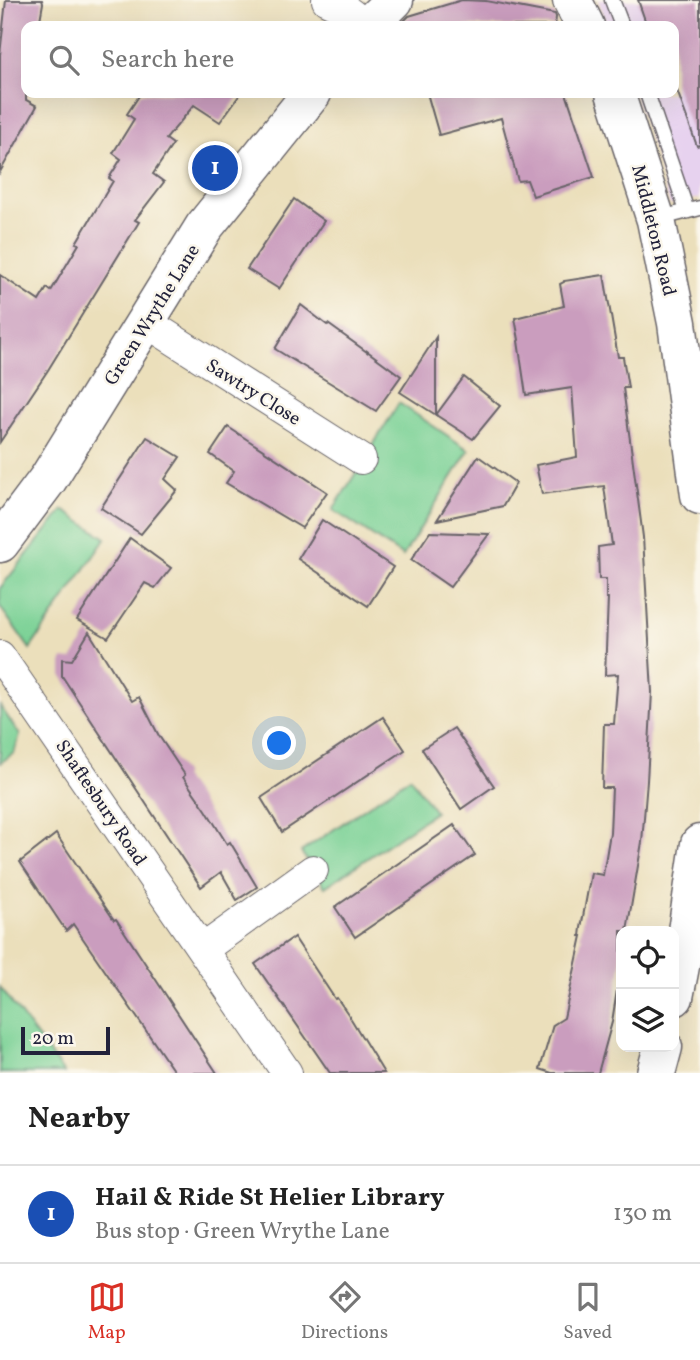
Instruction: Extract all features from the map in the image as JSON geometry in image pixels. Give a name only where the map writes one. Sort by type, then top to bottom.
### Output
[{"type":"street","points":[[327,0],[342,6],[361,21]]},
{"type":"street","points":[[372,21],[394,0]]},
{"type":"street","points":[[572,0],[582,21]]},
{"type":"street","name":"Green Wrythe Lane","points":[[0,543],[48,479],[204,227],[308,98]]},
{"type":"street","name":"Middleton Road","points":[[618,98],[681,213],[677,323],[700,495]]},
{"type":"street","name":"Sawtry Close","points":[[146,322],[361,459]]},
{"type":"street","name":"Shaftesbury Road","points":[[0,656],[288,1073]]},
{"type":"street","points":[[676,989],[700,844]]},
{"type":"street","points":[[203,949],[313,870]]},
{"type":"street","points":[[656,1073],[662,1052]]},
{"type":"lane","points":[[612,0],[620,21]]},
{"type":"lane","points":[[648,98],[681,213]]},
{"type":"shaded area","points":[[598,0],[700,0],[700,198],[670,205],[636,98],[679,98],[679,21],[606,21]]},
{"type":"green space","points":[[399,403],[469,450],[403,556],[333,510]]},
{"type":"green space","points":[[63,510],[106,538],[30,649],[0,607],[0,588]]},
{"type":"green space","points":[[0,706],[20,735],[14,753],[0,763]]},
{"type":"green space","points":[[410,777],[435,812],[325,887],[301,852]]},
{"type":"green space","points":[[0,987],[64,1073],[0,1073]]},
{"type":"building","points":[[6,0],[42,0],[40,21],[21,21],[21,98],[26,98],[37,106],[0,172],[0,55]]},
{"type":"building","points":[[462,0],[486,1],[555,14],[556,17],[556,21],[404,21],[409,16]]},
{"type":"building","points":[[638,0],[700,0],[700,145],[697,146],[679,96],[679,21],[645,21]]},
{"type":"building","points":[[138,98],[237,98],[220,122],[194,105],[166,139],[173,144],[153,174],[164,182],[135,220],[139,222],[48,370],[0,442],[0,275],[39,301],[47,288],[51,291],[113,181],[109,178],[121,159],[113,153],[134,119],[127,114]]},
{"type":"building","points":[[428,98],[568,98],[594,177],[533,196],[527,180],[518,181],[501,118],[439,135]]},
{"type":"building","points":[[294,199],[324,221],[279,289],[247,269]]},
{"type":"building","points":[[604,275],[618,357],[623,357],[628,388],[623,388],[643,537],[652,692],[642,842],[628,926],[616,926],[616,997],[598,1073],[552,1073],[540,1069],[553,1025],[564,1018],[582,936],[581,928],[591,873],[603,875],[610,833],[612,788],[602,788],[604,724],[614,724],[618,674],[605,675],[608,598],[606,579],[599,579],[598,547],[612,545],[604,486],[542,494],[536,465],[577,457],[572,388],[526,395],[518,341],[515,318],[564,306],[560,284],[564,281]]},
{"type":"building","points":[[301,305],[401,376],[376,411],[275,349]]},
{"type":"building","points":[[436,337],[436,415],[400,392]]},
{"type":"building","points":[[464,377],[500,406],[473,439],[436,415]]},
{"type":"building","points":[[228,427],[327,492],[302,528],[226,483],[234,471],[210,454]]},
{"type":"building","points":[[147,437],[180,457],[165,479],[177,490],[141,534],[101,508]]},
{"type":"building","points":[[478,456],[516,483],[503,506],[437,520]]},
{"type":"building","points":[[322,520],[393,567],[368,606],[298,559]]},
{"type":"building","points":[[430,532],[489,534],[450,587],[411,560]]},
{"type":"building","points":[[130,538],[171,568],[155,588],[145,583],[108,638],[77,620]]},
{"type":"building","points":[[89,632],[132,701],[139,697],[159,736],[185,775],[183,777],[227,844],[230,842],[257,887],[237,900],[221,872],[201,887],[62,676],[62,659],[72,660]]},
{"type":"building","points":[[383,717],[405,750],[282,832],[261,798]]},
{"type":"building","points":[[454,728],[494,786],[461,809],[422,749]]},
{"type":"building","points":[[454,825],[475,855],[355,937],[335,907]]},
{"type":"building","points":[[56,834],[114,920],[116,919],[217,1073],[175,1073],[73,924],[66,931],[20,862]]},
{"type":"building","points":[[294,937],[348,1014],[384,1073],[330,1073],[255,964]]},
{"type":"place","name":"Hail & Ride St Helier Library","points":[[215,168]]}]
